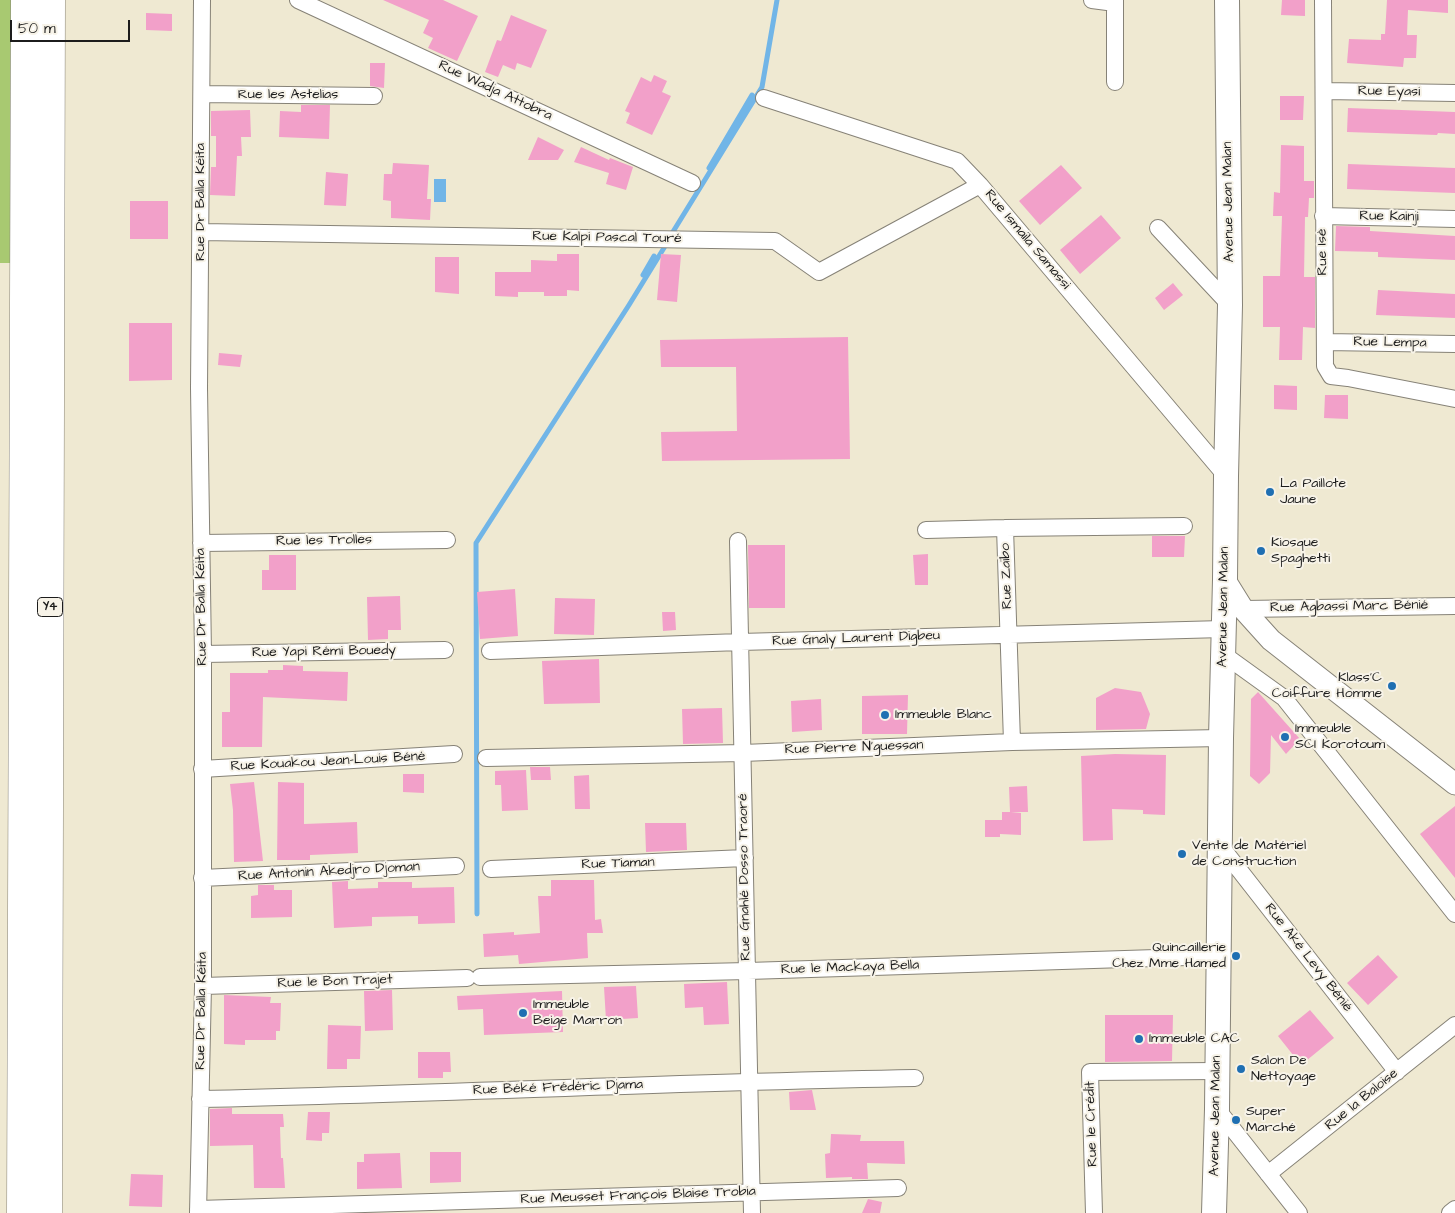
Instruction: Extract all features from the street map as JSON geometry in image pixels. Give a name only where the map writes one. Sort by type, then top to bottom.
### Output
[{"type":"highway","name":"Y4","points":[[21,1213],[25,0]]},
{"type":"highway","name":"Y4","points":[[48,1213],[51,0]]},
{"type":"main road","name":"Avenue Jean Malan","points":[[1214,1213],[1230,305],[1227,0]]},
{"type":"street","name":"Rue Dr Balla Kéita","points":[[198,1211],[203,986],[203,654],[200,388],[202,0]]},
{"type":"street","name":"Rue Wadja Attobra","points":[[298,0],[692,183]]},
{"type":"street","points":[[1092,0],[1115,2],[1115,82]]},
{"type":"street","name":"Rue Isè","points":[[1323,0],[1325,366],[1331,376],[1455,399]]},
{"type":"street","name":"Rue Eyasi","points":[[1324,92],[1455,94]]},
{"type":"street","name":"Rue les Astelias","points":[[202,94],[374,96]]},
{"type":"street","name":"Rue Ismaïla Samassi","points":[[764,98],[957,161],[980,185],[1226,476]]},
{"type":"street","name":"Rue Kalpi Pascal Touré","points":[[201,232],[776,240],[819,272],[980,185]]},
{"type":"street","name":"Rue Kainji","points":[[1323,216],[1455,219]]},
{"type":"street","points":[[1158,228],[1230,305]]},
{"type":"street","name":"Rue Lempa","points":[[1325,342],[1455,344]]},
{"type":"street","name":"Rue Zaïbo","points":[[1012,742],[1005,528],[1184,526]]},
{"type":"street","points":[[926,530],[1005,528]]},
{"type":"street","name":"Rue les Trolles","points":[[201,543],[447,540]]},
{"type":"street","name":"Rue Gnahlé Dosso Traoré","points":[[738,541],[752,1213]]},
{"type":"street","points":[[1226,580],[1242,609],[1271,640],[1455,784]]},
{"type":"street","name":"Rue Agbassi Marc Bénié","points":[[1242,609],[1455,606]]},
{"type":"street","name":"Rue Gnaly Laurent Digbeu","points":[[490,651],[1223,629]]},
{"type":"street","name":"Rue Yapi Rémi Bouedy","points":[[203,654],[445,650]]},
{"type":"street","points":[[1223,654],[1284,698],[1455,914]]},
{"type":"street","name":"Rue Pierre N'guessan","points":[[486,758],[742,753],[1012,742],[1221,738]]},
{"type":"street","name":"Rue Kouakou Jean-Louis Béné","points":[[202,769],[454,754]]},
{"type":"street","name":"Rue Aké Levy Bénié","points":[[1220,844],[1397,1072]]},
{"type":"street","name":"Rue Tiaman","points":[[491,869],[745,858]]},
{"type":"street","name":"Rue Antonin Akedjro Djoman","points":[[202,878],[456,866]]},
{"type":"street","name":"Rue le Mackaya Bella","points":[[473,978],[1219,956]]},
{"type":"street","name":"Rue le Bon Trajet","points":[[203,986],[473,978]]},
{"type":"street","name":"Rue la Baloise","points":[[1268,1174],[1455,1025]]},
{"type":"street","name":"Rue le Crédit","points":[[1094,1213],[1090,1072],[1217,1071]]},
{"type":"street","name":"Rue Béké Frédéric Djama","points":[[200,1099],[484,1092],[750,1081],[915,1078]]},
{"type":"street","points":[[1217,1109],[1300,1213]]},
{"type":"street","name":"Rue Meusset François Blaise Trobia","points":[[198,1211],[490,1207],[752,1193],[898,1188]]},
{"type":"street","points":[[1450,1213],[1455,1209]]},
{"type":"green space","points":[[0,0],[12,0],[10,263],[0,263]]},
{"type":"water","points":[[434,179],[446,179],[446,202],[434,202]]},
{"type":"building","points":[[383,0],[443,0],[478,16],[457,61],[428,48],[433,38],[423,33],[429,20]]},
{"type":"building","points":[[1282,0],[1305,0],[1305,16],[1281,15]]},
{"type":"building","points":[[1387,0],[1448,0],[1448,13],[1408,10],[1407,35],[1417,35],[1416,58],[1404,58],[1403,67],[1347,63],[1349,39],[1381,40],[1381,34],[1385,34]]},
{"type":"building","points":[[146,13],[172,14],[172,31],[146,30]]},
{"type":"building","points":[[511,15],[547,30],[531,68],[517,63],[515,70],[503,65],[498,77],[485,72],[497,40],[501,41]]},
{"type":"building","points":[[370,63],[385,63],[384,88],[370,86]]},
{"type":"building","points":[[654,75],[667,81],[662,92],[671,96],[652,135],[626,123],[630,113],[625,111],[641,77],[651,82]]},
{"type":"building","points":[[1280,96],[1304,96],[1303,120],[1280,120]]},
{"type":"building","points":[[301,105],[330,105],[329,139],[279,137],[280,111],[301,112]]},
{"type":"building","points":[[1348,108],[1455,112],[1455,134],[1347,132]]},
{"type":"building","points":[[250,110],[251,137],[241,137],[242,156],[237,156],[235,196],[210,195],[211,167],[216,167],[216,136],[211,136],[211,111]]},
{"type":"building","points":[[538,137],[564,150],[558,160],[528,160]]},
{"type":"building","points":[[1281,145],[1304,146],[1304,181],[1314,181],[1314,198],[1309,198],[1308,217],[1305,217],[1304,277],[1315,277],[1315,328],[1303,327],[1302,360],[1279,360],[1280,327],[1263,327],[1263,276],[1280,276],[1282,216],[1273,216],[1274,192],[1280,193]]},
{"type":"building","points":[[581,147],[609,160],[610,158],[633,167],[626,190],[606,184],[609,173],[574,162]]},
{"type":"building","points":[[393,163],[429,165],[427,199],[431,199],[430,220],[391,218],[391,201],[383,200],[384,174],[392,174]]},
{"type":"building","points":[[1348,164],[1455,168],[1455,193],[1347,189]]},
{"type":"building","points":[[1061,165],[1082,188],[1040,225],[1019,201]]},
{"type":"building","points":[[326,172],[348,174],[346,206],[324,205]]},
{"type":"building","points":[[130,201],[168,201],[168,239],[130,239]]},
{"type":"building","points":[[1101,215],[1121,238],[1080,274],[1060,250]]},
{"type":"building","points":[[1336,226],[1370,227],[1370,231],[1455,236],[1455,260],[1378,257],[1378,252],[1335,251]]},
{"type":"building","points":[[557,254],[579,254],[579,291],[567,290],[567,296],[544,296],[544,292],[518,292],[518,297],[495,296],[495,272],[531,272],[531,260],[557,261]]},
{"type":"building","points":[[661,254],[681,255],[677,302],[657,300]]},
{"type":"building","points":[[435,257],[459,257],[459,294],[435,292]]},
{"type":"building","points":[[1173,283],[1183,295],[1164,310],[1155,298]]},
{"type":"building","points":[[1378,290],[1455,294],[1455,318],[1376,315]]},
{"type":"building","points":[[129,323],[172,323],[172,380],[129,381]]},
{"type":"building","points":[[848,337],[850,459],[662,461],[661,432],[737,431],[736,367],[661,367],[660,340]]},
{"type":"building","points":[[219,353],[242,355],[240,367],[218,365]]},
{"type":"building","points":[[1274,385],[1297,386],[1297,410],[1274,409]]},
{"type":"building","points":[[1325,395],[1348,395],[1348,419],[1324,418]]},
{"type":"building","points":[[1152,536],[1185,536],[1184,557],[1152,557]]},
{"type":"building","points":[[748,545],[785,545],[785,608],[749,608]]},
{"type":"building","points":[[928,554],[928,585],[915,585],[913,555]]},
{"type":"building","points":[[269,555],[296,555],[296,590],[262,590],[262,570],[269,570]]},
{"type":"building","points":[[515,589],[518,636],[480,639],[477,592]]},
{"type":"building","points":[[400,596],[401,630],[388,630],[388,639],[368,640],[367,597]]},
{"type":"building","points":[[555,598],[595,599],[594,635],[554,634]]},
{"type":"building","points":[[662,612],[675,612],[676,630],[663,631]]},
{"type":"building","points":[[599,659],[600,703],[544,704],[542,661]]},
{"type":"building","points":[[283,665],[303,666],[303,671],[348,672],[347,701],[263,697],[262,747],[222,747],[222,712],[230,712],[230,673],[268,673],[268,670],[283,670]]},
{"type":"building","points":[[1115,688],[1141,692],[1150,714],[1146,729],[1096,730],[1096,698]]},
{"type":"building","name":"Immeuble SCI Korotoum","points":[[1258,692],[1300,739],[1286,754],[1271,735],[1270,773],[1259,784],[1250,776],[1251,699]]},
{"type":"building","name":"Immeuble Blanc","points":[[908,695],[907,734],[862,734],[862,696]]},
{"type":"building","points":[[821,699],[822,730],[792,732],[791,701]]},
{"type":"building","points":[[722,708],[723,743],[683,744],[682,709]]},
{"type":"building","points":[[1115,754],[1166,755],[1165,815],[1143,814],[1143,810],[1112,809],[1113,840],[1083,841],[1081,756]]},
{"type":"building","points":[[530,767],[550,767],[551,780],[531,780]]},
{"type":"building","points":[[526,770],[528,810],[502,811],[501,785],[495,785],[495,771]]},
{"type":"building","points":[[403,774],[424,774],[424,793],[403,792]]},
{"type":"building","points":[[589,775],[590,809],[575,809],[574,776]]},
{"type":"building","points":[[254,782],[263,861],[234,862],[233,810],[230,784]]},
{"type":"building","points":[[278,782],[304,783],[304,824],[357,822],[358,853],[310,855],[310,860],[277,860]]},
{"type":"building","points":[[1027,786],[1028,812],[1011,812],[1021,813],[1021,835],[1000,834],[1000,837],[985,837],[985,820],[1002,820],[1002,812],[1010,812],[1009,787]]},
{"type":"building","points":[[1455,806],[1455,878],[1420,834]]},
{"type":"building","points":[[645,823],[686,823],[687,850],[646,852]]},
{"type":"building","points":[[551,880],[594,880],[595,920],[601,919],[603,933],[587,933],[588,958],[519,964],[518,955],[484,957],[483,934],[514,932],[514,935],[540,933],[538,896],[551,896]]},
{"type":"building","points":[[348,881],[348,889],[378,888],[378,882],[412,882],[412,888],[454,887],[455,923],[418,924],[418,916],[372,917],[372,926],[334,928],[332,882]]},
{"type":"building","points":[[258,885],[274,885],[274,890],[292,890],[292,917],[251,918],[251,896],[258,895]]},
{"type":"building","points":[[1378,955],[1398,977],[1368,1005],[1347,983]]},
{"type":"building","points":[[727,982],[729,1024],[704,1025],[703,1007],[685,1008],[684,984]]},
{"type":"building","points":[[636,986],[638,1018],[606,1020],[604,987]]},
{"type":"building","points":[[392,990],[393,1030],[365,1031],[364,991]]},
{"type":"building","name":"Immeuble Beige Marron","points":[[562,991],[563,1032],[484,1035],[483,1009],[458,1010],[457,996]]},
{"type":"building","points":[[224,995],[271,997],[270,1003],[281,1003],[280,1031],[276,1031],[276,1040],[245,1040],[245,1045],[224,1044]]},
{"type":"building","points":[[1310,1010],[1334,1038],[1301,1065],[1278,1036]]},
{"type":"building","name":"Immeuble CAC","points":[[1105,1015],[1173,1015],[1172,1061],[1105,1062]]},
{"type":"building","points":[[328,1025],[361,1026],[360,1059],[347,1059],[347,1069],[327,1069]]},
{"type":"building","points":[[418,1052],[450,1052],[451,1072],[443,1072],[443,1078],[418,1078]]},
{"type":"building","points":[[812,1090],[816,1110],[790,1110],[789,1092]]},
{"type":"building","points":[[232,1108],[232,1114],[283,1114],[284,1127],[280,1127],[281,1158],[283,1158],[285,1188],[254,1188],[253,1145],[210,1146],[210,1109]]},
{"type":"building","points":[[308,1112],[330,1112],[329,1133],[322,1133],[322,1141],[306,1140]]},
{"type":"building","points":[[831,1134],[861,1135],[860,1141],[904,1141],[905,1164],[867,1163],[868,1179],[852,1179],[852,1177],[826,1178],[825,1154],[830,1153]]},
{"type":"building","points":[[430,1152],[461,1152],[461,1182],[430,1183]]},
{"type":"building","points":[[400,1153],[402,1188],[357,1189],[357,1162],[364,1162],[364,1154]]},
{"type":"building","points":[[131,1174],[163,1175],[162,1207],[129,1206]]},
{"type":"building","points":[[868,1199],[882,1202],[880,1213],[862,1213]]},
{"type":"waterway","points":[[671,235],[762,87],[777,0]]},
{"type":"waterway","points":[[709,168],[752,95]]},
{"type":"waterway","points":[[477,914],[476,543],[667,243]]},
{"type":"waterway","points":[[643,275],[654,256]]},
{"type":"place","name":"La Paillote Jaune","points":[[1270,492]]},
{"type":"place","name":"Kiosque Spaghetti","points":[[1261,551]]},
{"type":"place","name":"Klass'C Coiffure Homme","points":[[1392,686]]},
{"type":"place","name":"Immeuble Blanc","points":[[885,715]]},
{"type":"place","name":"Immeuble SCI Korotoum","points":[[1285,737]]},
{"type":"place","name":"Vente de Matériel de Construction","points":[[1182,854]]},
{"type":"place","name":"Quincaillerie Chez Mme Hamed","points":[[1236,956]]},
{"type":"place","name":"Immeuble Beige Marron","points":[[523,1013]]},
{"type":"place","name":"Immeuble CAC","points":[[1139,1039]]},
{"type":"place","name":"Salon De Nettoyage","points":[[1241,1069]]},
{"type":"place","name":"Super Marché","points":[[1236,1120]]}]
